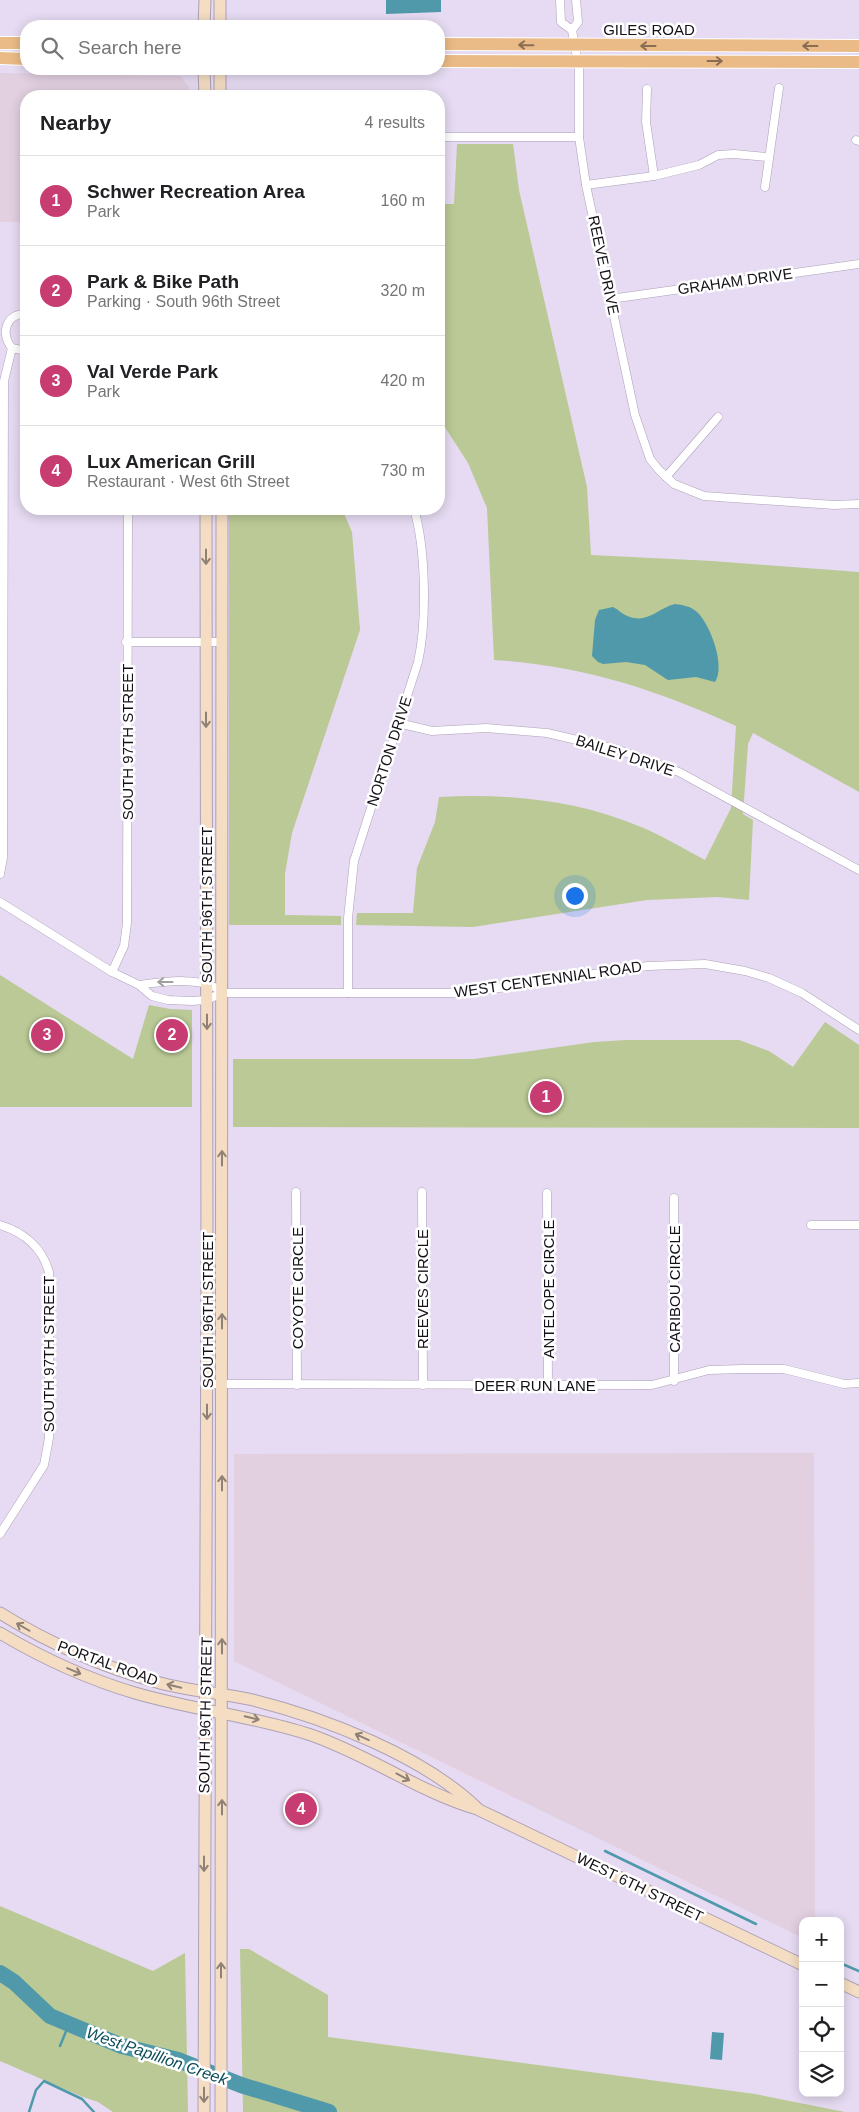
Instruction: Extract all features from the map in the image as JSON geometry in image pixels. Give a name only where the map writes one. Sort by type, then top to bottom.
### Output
[{"type":"main road","points":[[204,0],[204,20]]},
{"type":"main road","points":[[220,0],[220,20]]},
{"type":"main road","points":[[0,43],[20,44]]},
{"type":"main road","name":"GILES ROAD","points":[[445,44],[859,46]]},
{"type":"main road","points":[[0,58],[20,59]]},
{"type":"main road","name":"GILES ROAD","points":[[445,62],[578,60],[859,62]]},
{"type":"main road","points":[[204,75],[205,90]]},
{"type":"main road","points":[[220,75],[220,90]]},
{"type":"main road","name":"SOUTH 96TH STREET","points":[[204,2112],[204,1709],[206,1692],[207,1384],[206,983],[201,642],[206,515]]},
{"type":"main road","name":"SOUTH 96TH STREET","points":[[221,2112],[223,1384],[222,515]]},
{"type":"main road","name":"PORTAL ROAD","points":[[0,1613],[33,1633],[90,1659],[158,1682],[222,1694]]},
{"type":"main road","name":"PORTAL ROAD","points":[[0,1633],[42,1656],[101,1682],[134,1693],[204,1709]]},
{"type":"main road","name":"WEST 6TH STREET","points":[[222,1694],[278,1707],[356,1734],[389,1750],[460,1792],[478,1809]]},
{"type":"main road","name":"WEST 6TH STREET","points":[[204,1709],[260,1720],[314,1736],[369,1759],[440,1796],[478,1809],[799,1963]]},
{"type":"main road","points":[[844,1985],[859,1992]]},
{"type":"street","points":[[560,0],[561,22],[572,30],[578,22],[576,0]]},
{"type":"street","name":"REEVE DRIVE","points":[[572,30],[578,60],[579,138],[586,185],[610,299],[644,443],[650,459],[666,477],[688,491],[704,496],[834,505],[859,504]]},
{"type":"street","points":[[765,187],[767,157],[779,88]]},
{"type":"street","points":[[647,89],[646,122],[654,176]]},
{"type":"street","points":[[445,138],[579,138]]},
{"type":"street","points":[[586,185],[654,176],[699,165],[718,155],[734,154],[767,157]]},
{"type":"street","name":"GRAHAM DRIVE","points":[[610,299],[859,264]]},
{"type":"street","points":[[20,315],[12,316],[2,323],[4,336],[12,348],[20,350]]},
{"type":"street","points":[[0,874],[4,858],[4,381],[12,348]]},
{"type":"street","points":[[666,477],[718,417]]},
{"type":"street","name":"SOUTH 97TH STREET","points":[[112,972],[124,946],[127,923],[126,642],[128,515]]},
{"type":"street","name":"NORTON DRIVE","points":[[348,993],[348,918],[352,870],[424,638],[425,618],[421,553],[415,515]]},
{"type":"street","points":[[126,642],[222,642]]},
{"type":"street","name":"BAILEY DRIVE","points":[[398,723],[432,730],[486,728],[547,733],[616,749],[679,772],[859,870]]},
{"type":"street","name":"WEST CENTENNIAL ROAD","points":[[0,902],[112,972],[139,985],[152,996],[168,1000],[206,1000],[222,994],[465,993],[648,966],[681,963],[705,964],[745,971],[769,978],[802,993],[859,1030]]},
{"type":"street","points":[[139,985],[156,982],[206,983],[217,987],[222,994]]},
{"type":"street","name":"COYOTE CIRCLE","points":[[296,1192],[297,1385]]},
{"type":"street","name":"REEVES CIRCLE","points":[[422,1192],[423,1386]]},
{"type":"street","name":"ANTELOPE CIRCLE","points":[[547,1193],[548,1385]]},
{"type":"street","name":"CARIBOU CIRCLE","points":[[674,1198],[674,1380]]},
{"type":"street","name":"SOUTH 97TH STREET","points":[[0,1225],[28,1238],[46,1261],[49,1272],[50,1438],[44,1465],[0,1534]]},
{"type":"street","points":[[811,1225],[859,1225]]},
{"type":"street","name":"DEER RUN LANE","points":[[207,1384],[423,1386],[652,1385],[708,1370],[784,1369],[844,1384],[859,1383]]},
{"type":"shaded area","points":[[0,73],[20,73],[20,75],[181,76],[189,90],[20,90],[20,222],[0,222]]},
{"type":"shaded area","points":[[814,1453],[815,1917],[799,1917],[799,1936],[234,1661],[234,1454]]},
{"type":"green space","points":[[457,144],[513,144],[519,190],[587,487],[591,555],[712,561],[859,572],[859,792],[753,733],[748,744],[743,814],[753,820],[749,900],[717,897],[647,900],[473,927],[356,925],[357,913],[413,913],[417,868],[435,822],[439,797],[490,796],[542,800],[592,810],[665,838],[705,860],[731,808],[736,726],[676,701],[618,681],[558,668],[494,660],[487,508],[468,463],[445,427],[445,204],[454,204]]},
{"type":"green space","points":[[229,515],[345,515],[352,532],[360,630],[292,833],[285,874],[285,915],[341,916],[341,925],[229,925]]},
{"type":"green space","points":[[0,975],[133,1059],[149,1005],[170,1009],[192,1010],[192,1107],[0,1107]]},
{"type":"green space","points":[[825,1022],[859,1045],[859,1128],[233,1127],[233,1059],[474,1059],[594,1042],[626,1040],[739,1040],[769,1051],[793,1067]]},
{"type":"green space","points":[[0,1906],[153,1971],[185,1953],[188,2112],[113,2112],[98,2102],[0,2061]]},
{"type":"green space","points":[[240,1949],[249,1949],[328,1995],[328,2037],[755,2094],[845,2112],[243,2112]]},
{"type":"water","points":[[386,0],[441,0],[441,12],[386,14]]},
{"type":"water","points":[[675,604],[686,606],[697,612],[707,626],[718,656],[718,675],[715,682],[696,677],[668,680],[645,665],[626,662],[603,664],[592,656],[595,620],[599,610],[613,607],[628,616],[643,618]]},
{"type":"water","points":[[712,2032],[724,2033],[722,2060],[710,2059]]},
{"type":"waterway","points":[[605,1851],[756,1924]]},
{"type":"waterway","points":[[844,1965],[859,1971]]},
{"type":"waterway","name":"West Papillion Creek","points":[[0,1973],[14,1982],[50,2016],[122,2046],[178,2060],[241,2085],[329,2112]]},
{"type":"waterway","points":[[60,2046],[69,2024]]},
{"type":"waterway","points":[[29,2112],[36,2090],[44,2081],[82,2099],[94,2112]]},
{"type":"place","name":"Val Verde Park","points":[[47,1035]]},
{"type":"place","name":"Park & Bike Path","points":[[172,1035]]},
{"type":"place","name":"Schwer Recreation Area","points":[[546,1097]]},
{"type":"place","name":"Lux American Grill","points":[[301,1809]]}]
